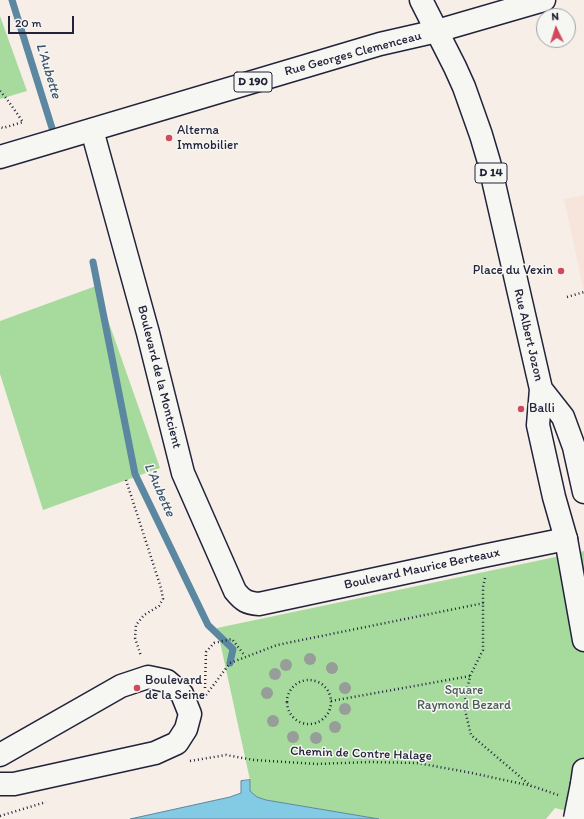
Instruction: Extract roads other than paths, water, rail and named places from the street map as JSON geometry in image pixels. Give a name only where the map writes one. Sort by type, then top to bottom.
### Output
[{"type":"main road","name":"D 14","points":[[421,0],[437,31]]},
{"type":"main road","name":"Rue Georges Clemenceau","points":[[0,157],[380,44],[437,31],[544,0]]},
{"type":"main road","name":"Rue Albert Jozon","points":[[437,31],[464,87],[489,162],[540,389],[538,425],[554,497],[575,537],[584,640]]},
{"type":"main road","name":"Boulevard de la Montcient","points":[[92,130],[148,333],[184,473],[235,591],[240,598],[249,603],[259,604]]},
{"type":"main road","name":"Rue Albert Jozon","points":[[540,389],[563,417],[574,448],[584,492]]},
{"type":"main road","name":"Boulevard Maurice Berteaux","points":[[259,604],[575,537]]},
{"type":"main road","points":[[0,755],[121,686],[148,677],[167,682],[182,694],[190,714],[186,729],[177,743],[155,753],[14,784],[0,784]]},
{"type":"main road","points":[[575,819],[583,777]]},
{"type":"water","points":[[250,780],[250,791],[257,797],[266,800],[379,819],[130,819],[230,797],[241,793],[241,781]]},
{"type":"waterway","name":"L'Aubette","points":[[12,0],[52,128]]},
{"type":"waterway","name":"L'Aubette","points":[[93,262],[135,474],[208,625],[233,649],[230,663]]},
{"type":"place","name":"Alterna Immobilier","points":[[169,138]]},
{"type":"place","name":"Place du Vexin","points":[[561,271]]},
{"type":"place","name":"Balli","points":[[521,409]]},
{"type":"place","name":"Boulevard de la Seine","points":[[137,688]]},
{"type":"park label","name":"Square Raymond Bezard","points":[[464,698]]}]
